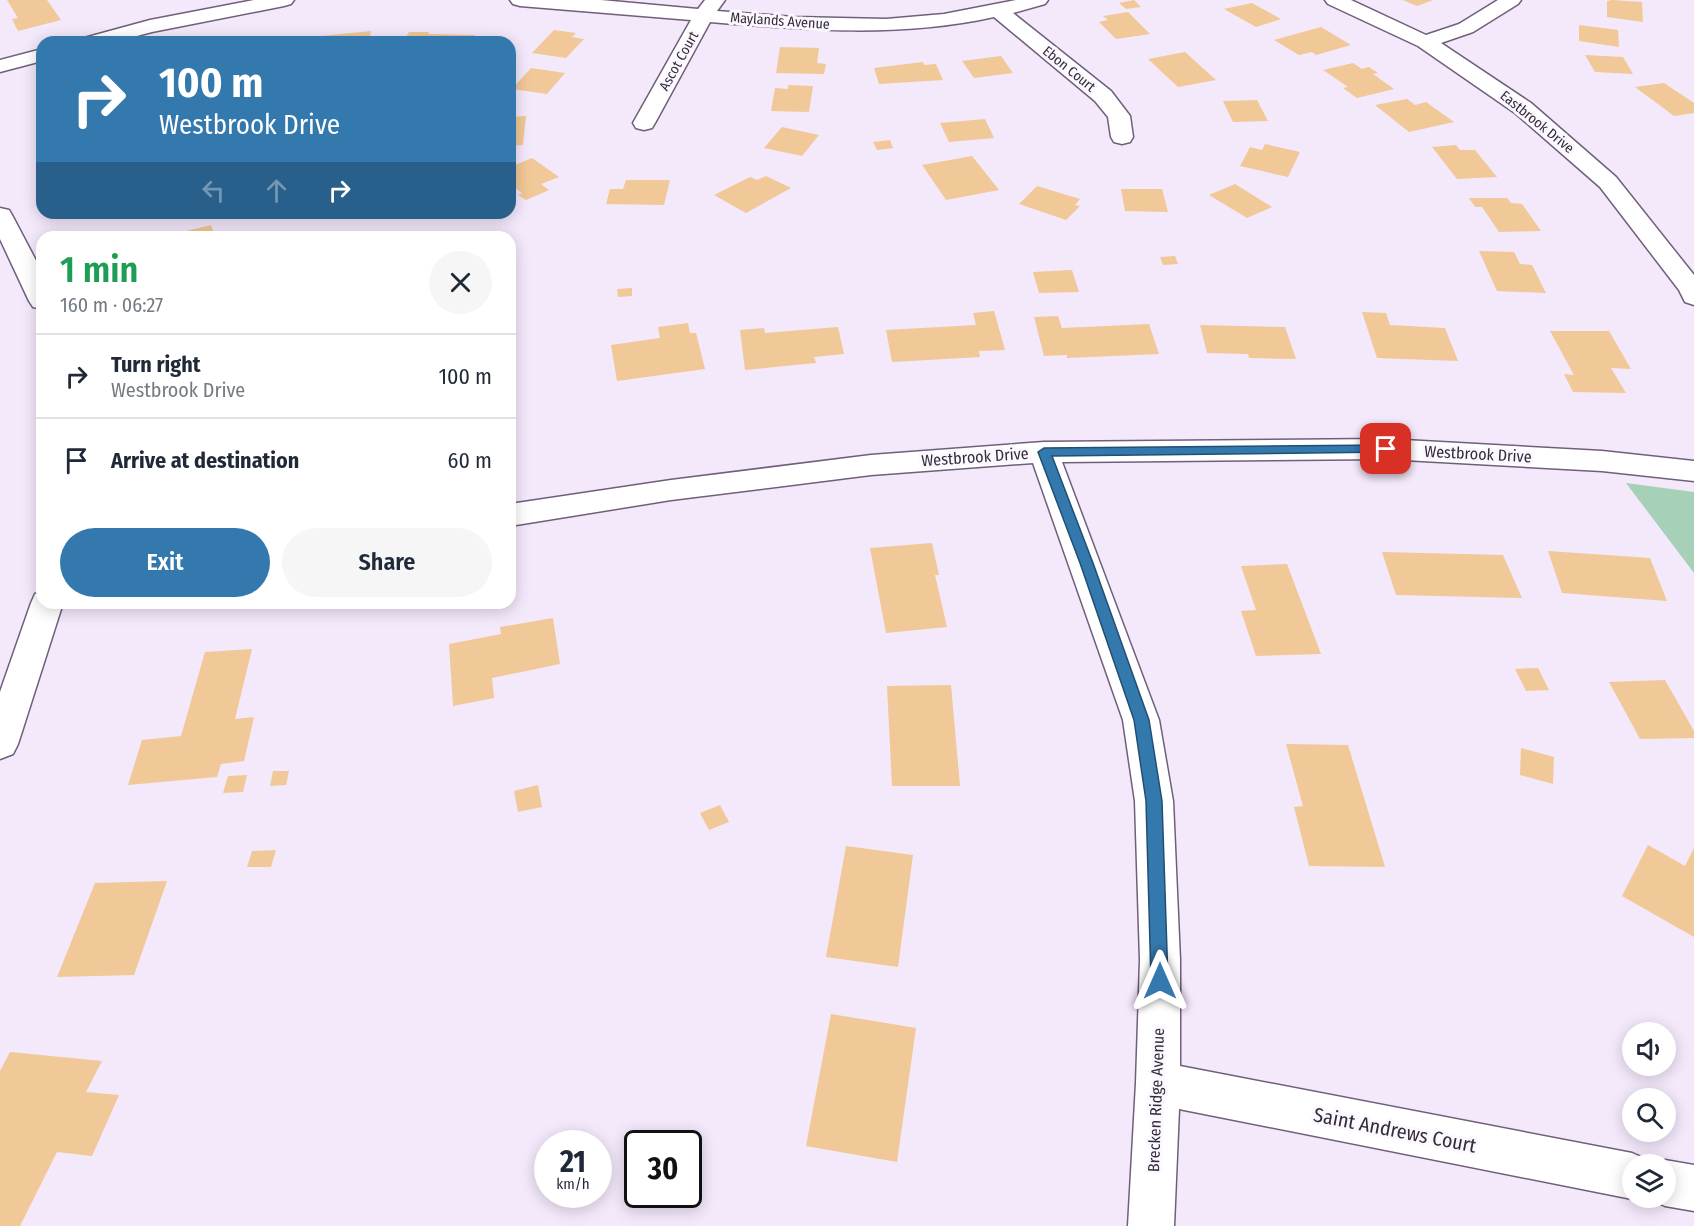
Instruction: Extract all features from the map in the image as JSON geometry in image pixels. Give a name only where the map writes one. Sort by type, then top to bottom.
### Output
[{"type":"street","points":[[113,36],[150,26],[284,0]]},
{"type":"street","name":"Maylands Avenue","points":[[520,0],[710,8],[802,24],[888,25],[935,21],[999,11],[1038,0]]},
{"type":"street","name":"Eastbrook Drive","points":[[1335,0],[1425,42],[1523,108],[1608,182],[1692,289],[1694,297]]},
{"type":"street","points":[[1425,42],[1466,28],[1511,0]]},
{"type":"street","name":"Ascot Court","points":[[644,123],[710,8]]},
{"type":"street","name":"Ebon Court","points":[[999,11],[1102,96],[1119,116],[1122,137]]},
{"type":"street","points":[[0,66],[36,57]]},
{"type":"street","points":[[0,216],[36,282]]},
{"type":"street","name":"Westbrook Drive","points":[[516,514],[671,490],[871,465],[1044,452],[1386,449],[1602,461],[1694,471]]},
{"type":"street","name":"Brecken Ridge Avenue","points":[[1044,452],[1141,720],[1154,801],[1160,960],[1158,1083],[1151,1226]]},
{"type":"street","points":[[0,744],[45,609]]},
{"type":"street","name":"Saint Andrews Court","points":[[1158,1083],[1622,1174]]},
{"type":"street","points":[[1676,1185],[1694,1188]]},
{"type":"green space","points":[[1626,483],[1694,492],[1694,573]]},
{"type":"building","points":[[7,0],[47,0],[61,20],[18,31],[12,19],[18,18]]},
{"type":"building","points":[[1134,0],[1141,7],[1126,9],[1119,3]]},
{"type":"building","points":[[1403,0],[1433,0],[1417,6]]},
{"type":"building","points":[[1607,1],[1642,2],[1643,22],[1607,17]]},
{"type":"building","points":[[1252,3],[1281,19],[1256,27],[1224,9]]},
{"type":"building","points":[[1128,12],[1150,34],[1116,39],[1099,22],[1108,20],[1103,16]]},
{"type":"building","points":[[1579,25],[1618,30],[1619,47],[1579,41]]},
{"type":"building","points":[[1321,27],[1351,45],[1316,55],[1312,52],[1299,55],[1274,40]]},
{"type":"building","points":[[554,30],[576,33],[572,37],[584,39],[566,58],[532,53]]},
{"type":"building","points":[[371,31],[370,36],[321,36]]},
{"type":"building","points":[[409,32],[475,35],[474,36],[407,36]]},
{"type":"building","points":[[780,47],[819,48],[817,63],[826,64],[824,74],[776,73]]},
{"type":"building","points":[[1185,52],[1216,80],[1178,87],[1148,59]]},
{"type":"building","points":[[1585,55],[1623,57],[1633,74],[1595,72]]},
{"type":"building","points":[[1001,56],[1013,73],[974,78],[962,61]]},
{"type":"building","points":[[923,62],[924,65],[936,64],[943,80],[879,84],[874,68]]},
{"type":"building","points":[[1353,63],[1362,69],[1369,67],[1378,73],[1373,74],[1394,89],[1357,98],[1343,88],[1348,87],[1323,70]]},
{"type":"building","points":[[531,68],[565,73],[547,94],[516,90],[516,85]]},
{"type":"building","points":[[1664,83],[1694,103],[1694,113],[1674,116],[1635,87]]},
{"type":"building","points":[[788,85],[813,86],[809,112],[771,111],[775,88],[788,89]]},
{"type":"building","points":[[1407,99],[1415,105],[1426,102],[1454,122],[1409,132],[1375,105]]},
{"type":"building","points":[[1257,100],[1268,121],[1233,122],[1223,101]]},
{"type":"building","points":[[526,116],[523,145],[516,146],[516,117]]},
{"type":"building","points":[[985,119],[994,138],[949,142],[940,123]]},
{"type":"building","points":[[782,127],[819,135],[802,156],[764,148]]},
{"type":"building","points":[[890,140],[893,148],[877,150],[873,142]]},
{"type":"building","points":[[1265,144],[1300,152],[1288,177],[1240,166],[1250,147],[1262,150]]},
{"type":"building","points":[[1456,145],[1460,150],[1475,150],[1497,177],[1457,179],[1432,147]]},
{"type":"building","points":[[972,156],[999,190],[946,200],[922,165]]},
{"type":"building","points":[[532,158],[559,177],[541,184],[549,190],[526,200],[518,195],[522,193],[516,188],[516,165]]},
{"type":"building","points":[[766,176],[791,188],[746,213],[714,195],[750,177],[757,180]]},
{"type":"building","points":[[626,180],[670,180],[664,205],[606,204],[610,189],[623,189]]},
{"type":"building","points":[[1235,184],[1272,207],[1247,218],[1209,195]]},
{"type":"building","points":[[1037,186],[1080,199],[1075,205],[1080,206],[1066,220],[1019,204]]},
{"type":"building","points":[[1121,189],[1162,189],[1168,212],[1125,211]]},
{"type":"building","points":[[1469,198],[1507,198],[1511,203],[1522,204],[1541,231],[1499,232],[1482,207],[1475,207]]},
{"type":"building","points":[[211,225],[213,231],[186,231]]},
{"type":"building","points":[[1479,251],[1514,252],[1520,264],[1532,265],[1546,293],[1497,291]]},
{"type":"building","points":[[1175,256],[1178,264],[1163,265],[1160,257]]},
{"type":"building","points":[[1072,270],[1079,292],[1039,293],[1033,272]]},
{"type":"building","points":[[632,288],[632,296],[618,297],[617,289]]},
{"type":"building","points":[[994,311],[1005,350],[979,351],[980,357],[892,362],[886,330],[976,325],[973,313]]},
{"type":"building","points":[[1362,312],[1386,313],[1390,325],[1445,328],[1458,361],[1377,358]]},
{"type":"building","points":[[1058,316],[1062,328],[1149,324],[1159,354],[1067,358],[1067,355],[1044,356],[1034,317]]},
{"type":"building","points":[[688,323],[690,333],[696,333],[705,369],[617,381],[611,345],[660,338],[658,327]]},
{"type":"building","points":[[1200,325],[1285,327],[1296,359],[1249,358],[1248,354],[1207,353]]},
{"type":"building","points":[[838,327],[844,354],[814,357],[816,363],[745,370],[740,330],[764,328],[765,333]]},
{"type":"building","points":[[1550,331],[1609,331],[1631,369],[1611,368],[1626,393],[1573,392],[1564,374],[1574,375]]},
{"type":"building","points":[[932,543],[939,575],[935,575],[947,627],[886,633],[870,548]]},
{"type":"building","points":[[1548,551],[1650,558],[1667,601],[1562,593]]},
{"type":"building","points":[[1382,552],[1503,555],[1522,598],[1396,595]]},
{"type":"building","points":[[1287,564],[1321,654],[1256,656],[1241,611],[1256,610],[1241,566]]},
{"type":"building","points":[[553,618],[560,664],[492,678],[494,698],[453,706],[449,644],[501,634],[500,627]]},
{"type":"building","points":[[252,649],[235,719],[254,717],[244,761],[221,764],[217,777],[128,785],[142,740],[181,736],[205,652]]},
{"type":"building","points":[[1538,668],[1549,690],[1526,691],[1515,669]]},
{"type":"building","points":[[1665,680],[1694,731],[1694,738],[1640,739],[1609,682]]},
{"type":"building","points":[[951,685],[960,786],[892,786],[887,686]]},
{"type":"building","points":[[1286,744],[1348,745],[1385,867],[1309,866],[1294,807],[1303,806]]},
{"type":"building","points":[[1521,748],[1554,757],[1553,784],[1520,775]]},
{"type":"building","points":[[273,771],[289,771],[286,785],[270,786]]},
{"type":"building","points":[[247,775],[243,792],[223,793],[228,776]]},
{"type":"building","points":[[538,785],[542,807],[518,812],[514,791]]},
{"type":"building","points":[[720,805],[729,822],[709,830],[700,813]]},
{"type":"building","points":[[1648,845],[1685,866],[1694,848],[1694,937],[1622,896]]},
{"type":"building","points":[[846,846],[913,855],[898,967],[826,957]]},
{"type":"building","points":[[276,850],[271,867],[247,867],[252,851]]},
{"type":"building","points":[[167,881],[134,975],[57,977],[95,883]]},
{"type":"building","points":[[831,1014],[916,1028],[897,1162],[806,1146]]},
{"type":"building","points":[[10,1052],[102,1061],[86,1092],[119,1095],[92,1156],[57,1152],[20,1226],[0,1226],[0,1071]]},
{"type":"route","points":[[1160,981],[1154,801],[1141,720],[1044,452],[1386,449]]}]
